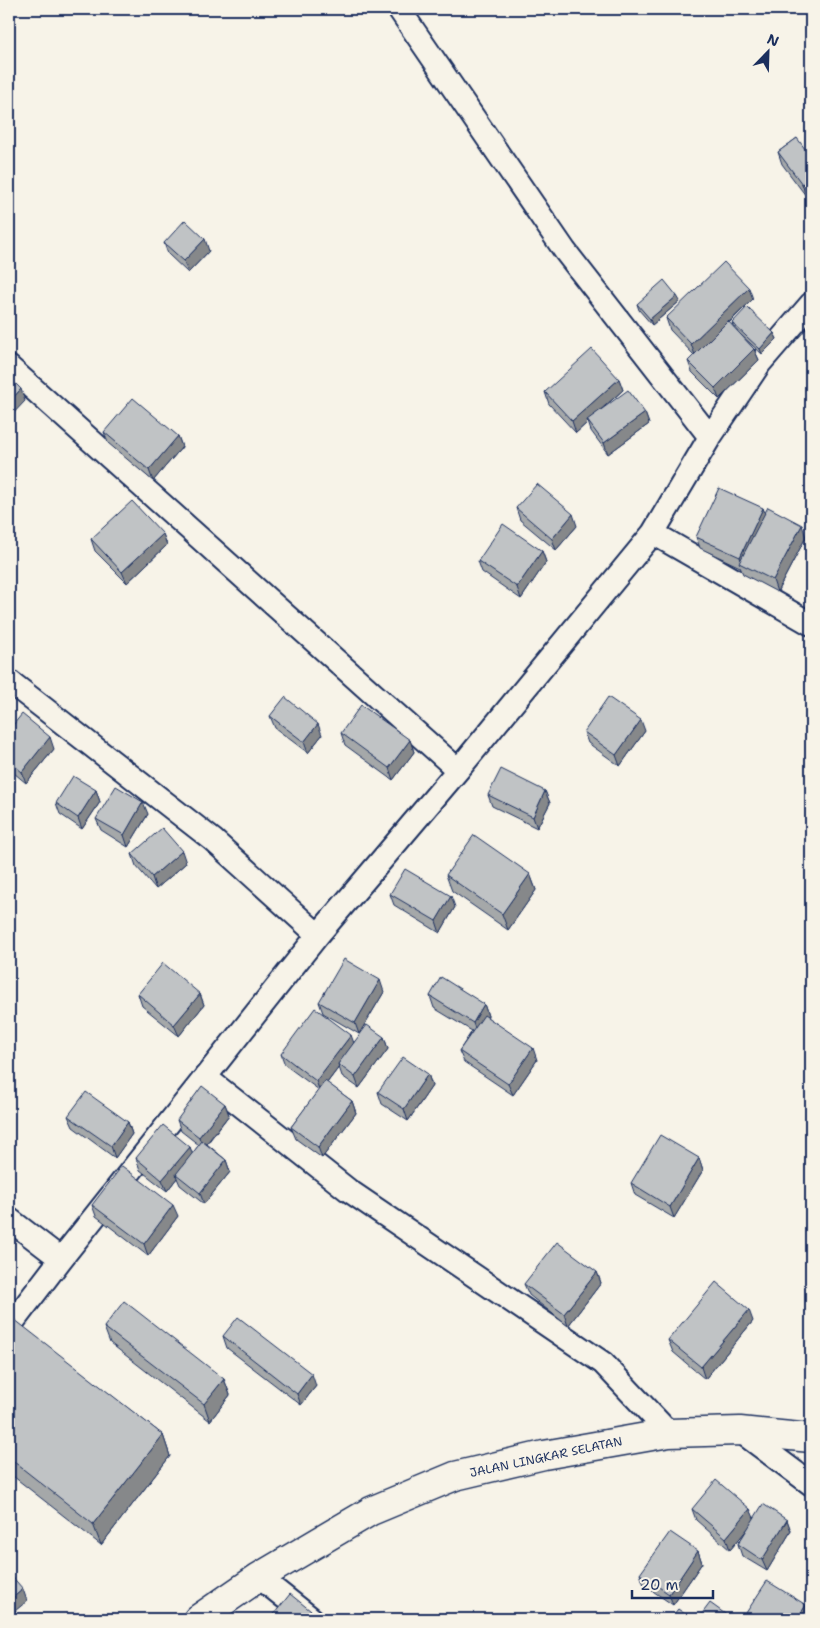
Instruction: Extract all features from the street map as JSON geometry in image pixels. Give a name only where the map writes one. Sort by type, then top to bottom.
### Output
[{"type":"highway","name":"JALAN LINGKAR SELATAN","points":[[198,1619],[259,1577],[372,1511],[455,1476],[544,1454],[669,1432],[740,1430],[811,1438]]},
{"type":"street","points":[[399,9],[565,251],[710,437]]},
{"type":"street","points":[[9,1326],[60,1259],[318,936],[458,770],[653,533],[710,437],[760,363],[811,304]]},
{"type":"street","points":[[9,368],[458,770]]},
{"type":"street","points":[[653,533],[811,624]]},
{"type":"street","points":[[9,681],[213,840],[318,936]]},
{"type":"street","points":[[205,1077],[348,1190],[603,1363],[669,1432]]},
{"type":"street","points":[[9,1219],[60,1259]]},
{"type":"street","points":[[740,1430],[811,1484]]},
{"type":"street","points":[[259,1577],[312,1619]]},
{"type":"building","points":[[797,138],[811,157],[811,177],[802,184],[778,152]]},
{"type":"building","points":[[185,220],[205,239],[184,261],[164,243]]},
{"type":"building","points":[[724,262],[749,288],[691,344],[666,318]]},
{"type":"building","points":[[664,280],[677,296],[650,319],[637,304]]},
{"type":"building","points":[[747,307],[774,333],[760,349],[732,323]]},
{"type":"building","points":[[728,321],[754,349],[715,388],[688,361]]},
{"type":"building","points":[[592,349],[619,379],[572,421],[545,392]]},
{"type":"building","points":[[9,377],[21,389],[9,402]]},
{"type":"building","points":[[628,390],[645,413],[604,443],[587,420]]},
{"type":"building","points":[[133,398],[178,436],[149,470],[104,432]]},
{"type":"building","points":[[537,484],[573,514],[552,539],[516,508]]},
{"type":"building","points":[[719,488],[763,508],[740,557],[696,537]]},
{"type":"building","points":[[132,501],[163,534],[122,572],[91,539]]},
{"type":"building","points":[[768,507],[802,525],[773,580],[739,563]]},
{"type":"building","points":[[503,524],[542,551],[517,587],[478,561]]},
{"type":"building","points":[[285,697],[318,724],[304,742],[270,716]]},
{"type":"building","points":[[608,697],[641,720],[616,755],[584,732]]},
{"type":"building","points":[[361,705],[410,740],[389,768],[341,733]]},
{"type":"building","points":[[22,714],[50,737],[22,772],[9,761],[9,730]]},
{"type":"building","points":[[501,769],[545,791],[533,817],[488,795]]},
{"type":"building","points":[[73,776],[96,790],[78,818],[56,803]]},
{"type":"building","points":[[116,786],[143,802],[124,835],[96,819]]},
{"type":"building","points":[[162,828],[182,851],[152,877],[132,854]]},
{"type":"building","points":[[474,835],[530,874],[502,914],[446,875]]},
{"type":"building","points":[[405,869],[451,896],[436,921],[390,894]]},
{"type":"building","points":[[344,959],[380,980],[355,1023],[319,1002]]},
{"type":"building","points":[[163,963],[200,994],[174,1025],[138,994]]},
{"type":"building","points":[[441,977],[484,1004],[473,1023],[430,996]]},
{"type":"building","points":[[315,1008],[351,1035],[316,1081],[281,1054]]},
{"type":"building","points":[[484,1015],[533,1048],[508,1084],[459,1051]]},
{"type":"building","points":[[367,1025],[384,1037],[355,1077],[338,1064]]},
{"type":"building","points":[[403,1057],[428,1074],[404,1109],[378,1092]]},
{"type":"building","points":[[325,1081],[352,1101],[318,1147],[291,1127]]},
{"type":"building","points":[[202,1086],[225,1104],[199,1137],[177,1120]]},
{"type":"building","points":[[86,1092],[128,1122],[111,1146],[68,1116]]},
{"type":"building","points":[[163,1125],[190,1147],[162,1180],[136,1158]]},
{"type":"building","points":[[660,1135],[699,1158],[670,1207],[631,1183]]},
{"type":"building","points":[[202,1141],[226,1160],[200,1193],[176,1174]]},
{"type":"building","points":[[122,1166],[173,1205],[144,1244],[92,1205]]},
{"type":"building","points":[[557,1242],[597,1272],[564,1314],[524,1284]]},
{"type":"building","points":[[716,1282],[749,1310],[701,1367],[668,1340]]},
{"type":"building","points":[[124,1301],[224,1379],[204,1404],[104,1327]]},
{"type":"building","points":[[10,1316],[163,1435],[93,1524],[9,1458]]},
{"type":"building","points":[[238,1317],[312,1374],[297,1394],[223,1336]]},
{"type":"building","points":[[716,1480],[750,1509],[726,1538],[692,1509]]},
{"type":"building","points":[[763,1504],[787,1520],[762,1560],[738,1544]]},
{"type":"building","points":[[670,1532],[698,1551],[669,1594],[640,1574]]},
{"type":"building","points":[[9,1573],[23,1589],[9,1601]]},
{"type":"building","points":[[767,1581],[806,1605],[797,1619],[755,1619],[746,1613]]},
{"type":"building","points":[[290,1594],[321,1619],[270,1619]]},
{"type":"building","points":[[710,1603],[728,1616],[726,1619],[698,1619]]},
{"type":"building","points":[[678,1609],[692,1619],[670,1619]]}]
